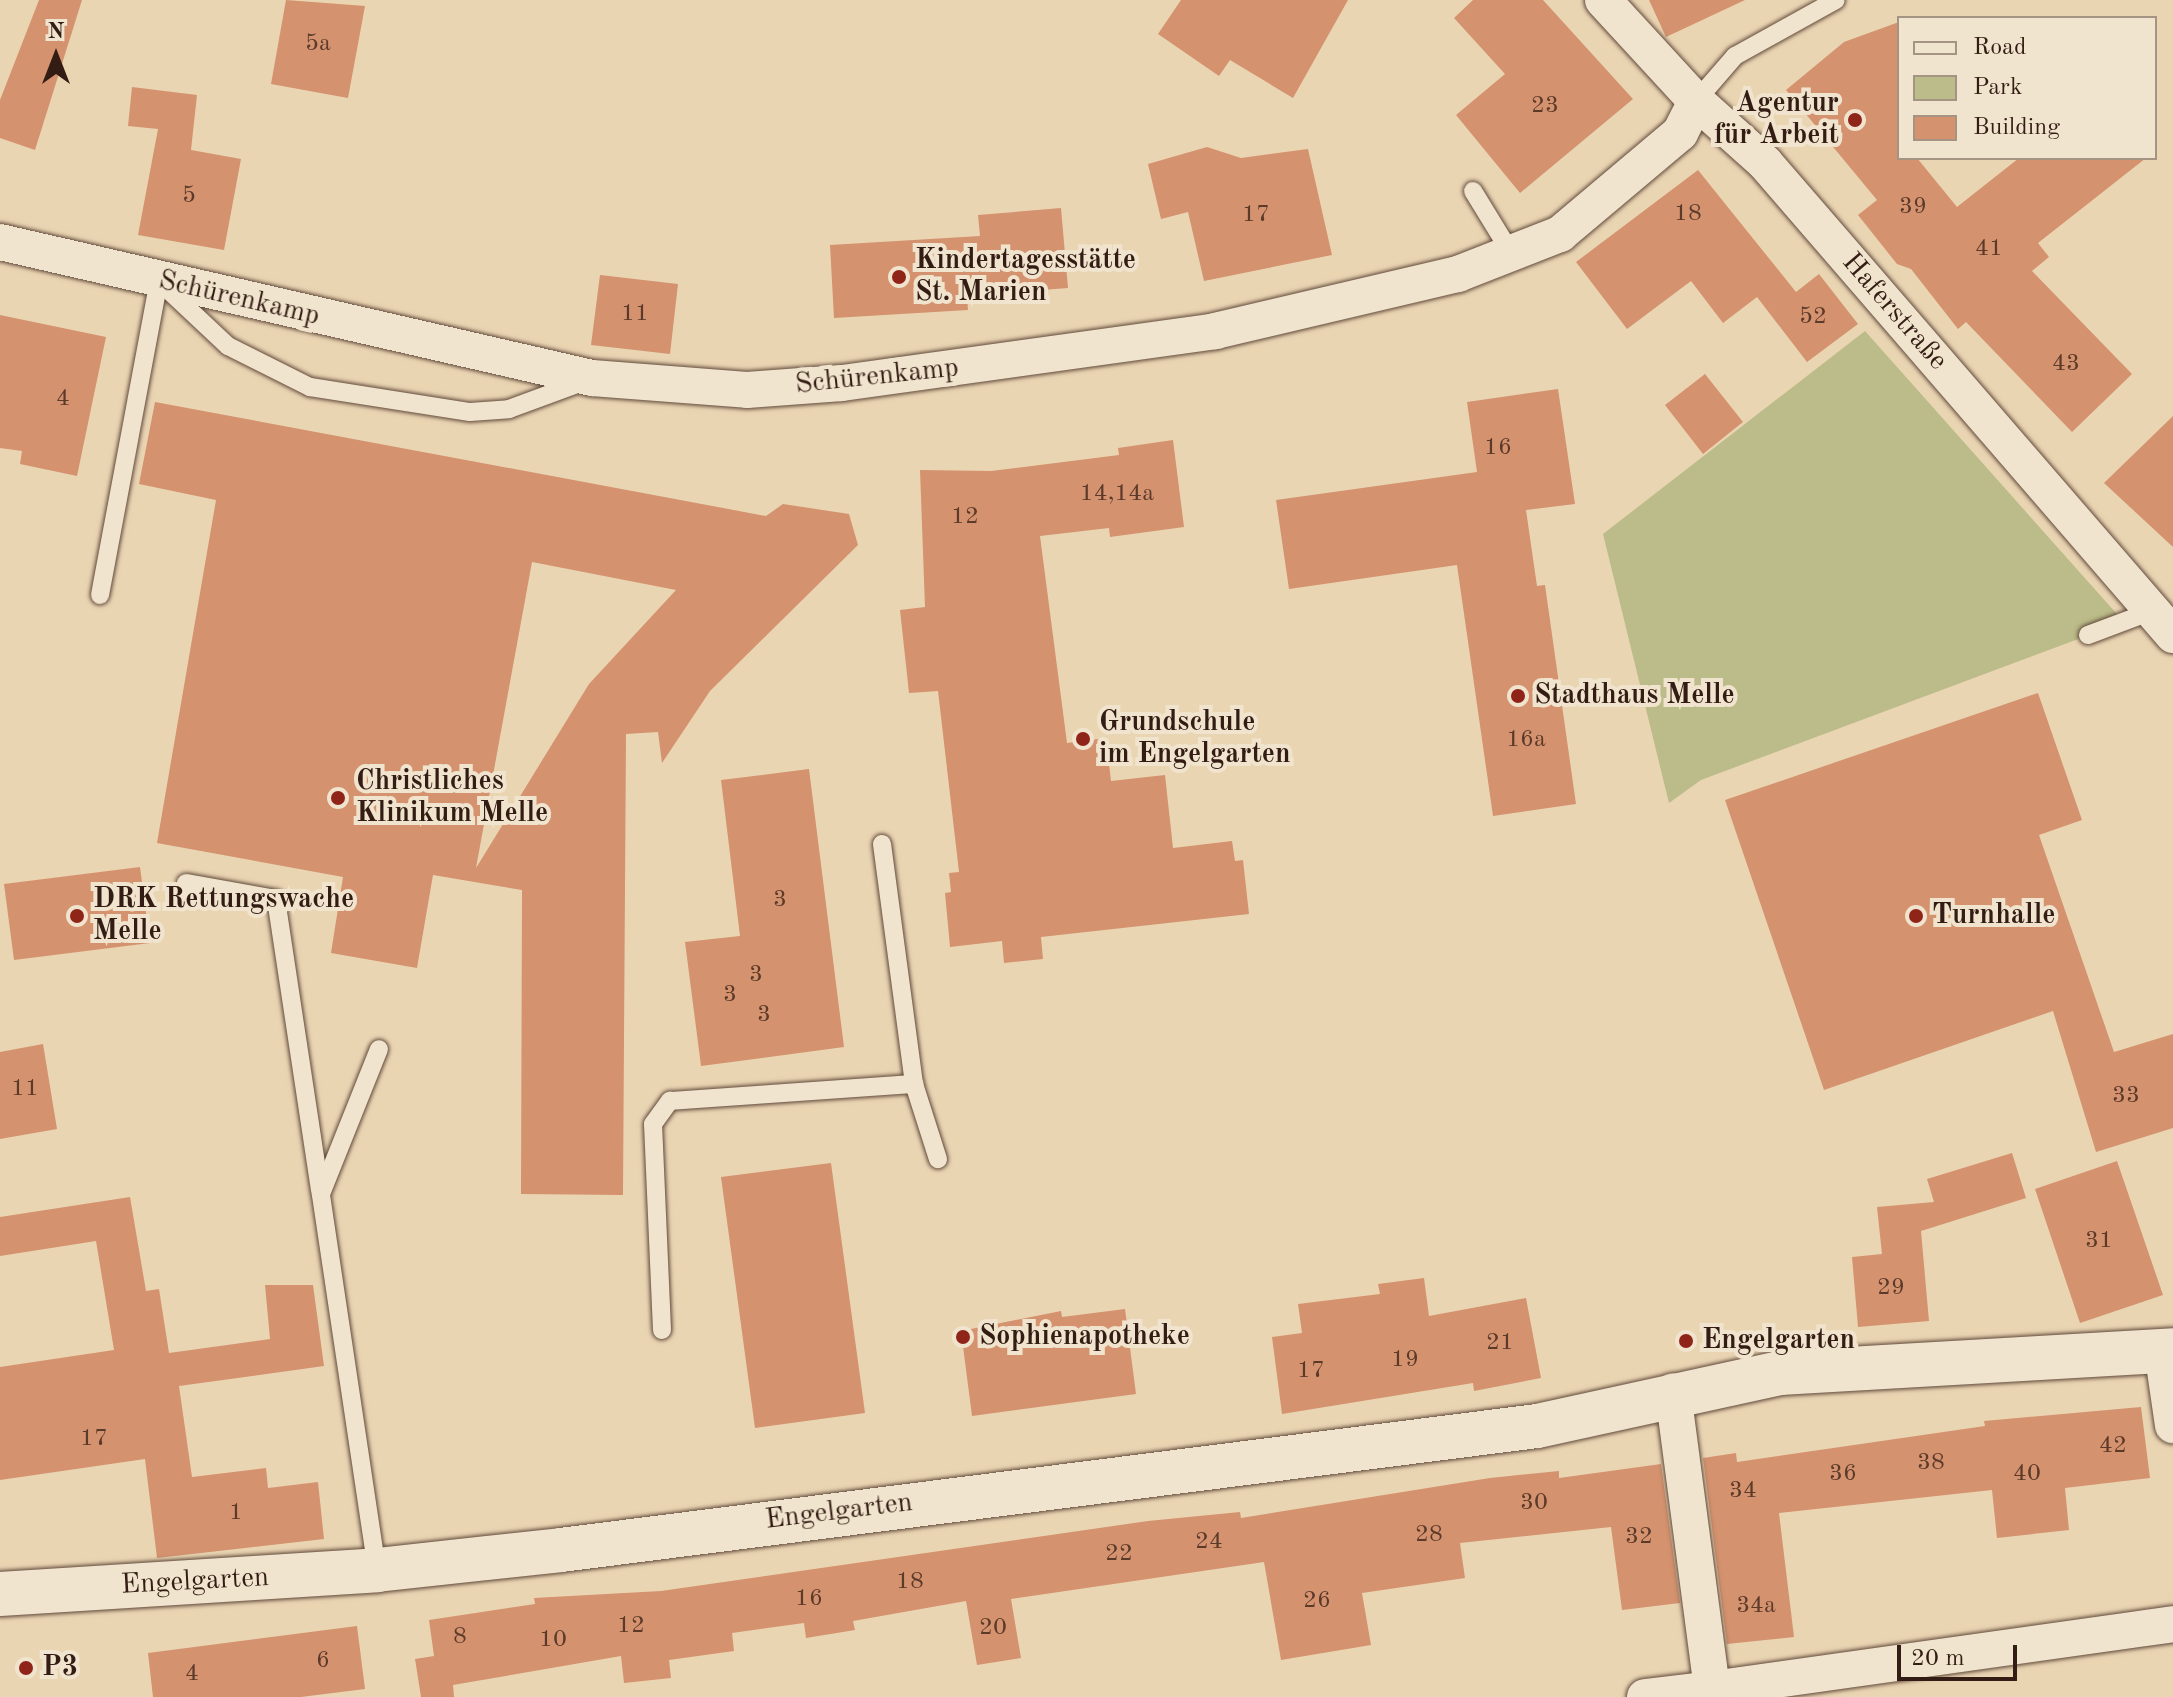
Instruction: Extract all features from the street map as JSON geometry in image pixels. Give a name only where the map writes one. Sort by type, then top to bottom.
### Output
[{"type":"street","name":"Haferstraße","points":[[1603,0],[1696,101],[1765,163],[2162,623]]},
{"type":"street","name":"Schürenkamp","points":[[0,242],[159,281],[592,378],[747,390],[1132,346],[1458,274],[1560,234],[1680,133],[1696,101]]},
{"type":"street","name":"Engelgarten","points":[[0,1594],[377,1570],[1537,1426],[1673,1392],[1780,1373],[2167,1350],[2173,1425]]},
{"type":"street","points":[[1673,1392],[1712,1689]]},
{"type":"street","points":[[1645,1697],[2173,1624]]},
{"type":"lane","points":[[1696,101],[1735,56],[1836,0]]},
{"type":"lane","points":[[1473,191],[1511,253]]},
{"type":"lane","points":[[159,281],[228,346],[310,387],[470,412],[509,409],[592,378]]},
{"type":"lane","points":[[100,595],[159,281]]},
{"type":"lane","points":[[2088,635],[2162,623]]},
{"type":"lane","points":[[882,844],[914,1084],[938,1159]]},
{"type":"lane","points":[[186,883],[276,899],[377,1570]]},
{"type":"lane","points":[[321,1194],[379,1049]]},
{"type":"lane","points":[[662,1330],[653,1124],[670,1101],[914,1084]]},
{"type":"green space","points":[[1865,331],[2124,622],[1701,780],[1669,803],[1603,534]]},
{"type":"building","points":[[39,0],[82,0],[35,150],[0,138],[0,100]]},
{"type":"building","points":[[286,0],[365,6],[348,98],[271,84]]},
{"type":"building","points":[[1181,0],[1348,0],[1293,98],[1230,60],[1219,76],[1158,34]]},
{"type":"building","points":[[1473,0],[1543,0],[1633,99],[1520,193],[1456,115],[1505,74],[1454,18]]},
{"type":"building","points":[[1649,0],[1745,0],[1666,37]]},
{"type":"building","points":[[1897,23],[1897,160],[1919,160],[1957,207],[2016,160],[2143,160],[2038,243],[2049,257],[2032,271],[2132,374],[2072,432],[1966,322],[1958,329],[1911,269],[1897,264],[1858,215],[1877,200],[1786,90],[1844,42]]},
{"type":"building","points":[[132,87],[197,95],[191,150],[241,159],[224,250],[138,235],[158,129],[128,126]]},
{"type":"building","points":[[1207,147],[1241,158],[1308,149],[1332,255],[1204,281],[1188,212],[1161,219],[1148,164]]},
{"type":"building","points":[[1698,170],[1796,292],[1819,274],[1858,324],[1807,362],[1757,297],[1723,323],[1691,281],[1627,329],[1576,262]]},
{"type":"building","points":[[1061,208],[1068,288],[967,296],[968,310],[834,318],[830,245],[980,236],[978,215]]},
{"type":"building","points":[[600,275],[678,284],[670,354],[591,345]]},
{"type":"building","points":[[0,315],[106,337],[77,476],[20,464],[22,451],[0,448]]},
{"type":"building","points":[[1705,374],[1743,422],[1703,454],[1665,405]]},
{"type":"building","name":"Stadthaus Melle","points":[[1558,389],[1575,504],[1526,510],[1537,586],[1545,585],[1576,804],[1493,816],[1457,565],[1289,589],[1276,500],[1477,472],[1467,402]]},
{"type":"building","name":"Christliches Klinikum Melle","points":[[155,402],[766,516],[783,504],[849,514],[858,545],[710,691],[662,763],[658,732],[626,734],[623,1195],[521,1194],[522,890],[433,875],[417,968],[331,953],[343,877],[157,843],[216,500],[139,484]],"holes":[[[532,562],[676,590],[589,684],[476,868]]]},
{"type":"building","points":[[2173,416],[2173,547],[2104,483]]},
{"type":"building","points":[[1173,440],[1184,527],[1110,537],[1109,528],[1040,536],[1067,743],[1106,738],[1111,781],[1165,775],[1173,848],[1232,841],[1235,861],[1243,860],[1249,914],[1041,937],[1043,959],[1004,963],[1002,941],[950,947],[945,893],[951,892],[949,873],[959,872],[938,691],[909,693],[900,610],[925,607],[920,470],[991,471],[1119,455],[1118,448]]},
{"type":"building","name":"Turnhalle","points":[[2038,693],[2082,820],[2039,835],[2114,1052],[2173,1034],[2173,1128],[2096,1152],[2053,1011],[1824,1090],[1725,800]]},
{"type":"building","points":[[809,769],[844,1047],[701,1066],[685,942],[740,936],[721,780]]},
{"type":"building","name":"DRK Rettungswache Melle","points":[[140,867],[150,943],[14,960],[4,884]]},
{"type":"building","points":[[43,1044],[57,1129],[0,1139],[0,1052]]},
{"type":"building","points":[[2012,1153],[2026,1198],[1921,1231],[1929,1321],[1858,1327],[1852,1257],[1882,1254],[1877,1207],[1934,1202],[1927,1179]]},
{"type":"building","points":[[2117,1161],[2163,1295],[2080,1323],[2035,1189]]},
{"type":"building","points":[[831,1163],[865,1413],[755,1428],[721,1177]]},
{"type":"building","points":[[130,1197],[146,1291],[159,1289],[169,1353],[270,1339],[265,1285],[313,1285],[324,1366],[179,1386],[192,1477],[266,1468],[268,1488],[318,1482],[324,1539],[157,1558],[145,1459],[0,1480],[0,1367],[114,1350],[96,1241],[0,1256],[0,1217]]},
{"type":"building","points":[[1424,1278],[1429,1316],[1526,1298],[1541,1378],[1474,1391],[1473,1383],[1282,1414],[1272,1337],[1302,1333],[1298,1304],[1380,1294],[1378,1284]]},
{"type":"building","points":[[1125,1309],[1136,1394],[972,1416],[961,1331],[1061,1311],[1062,1317]]},
{"type":"building","points":[[2141,1407],[2150,1478],[2065,1488],[2069,1530],[1997,1538],[1992,1490],[1779,1513],[1794,1637],[1727,1644],[1703,1458],[1736,1453],[1737,1462],[1985,1426],[1984,1421]]},
{"type":"building","points":[[1661,1464],[1680,1603],[1622,1610],[1611,1527],[1460,1543],[1465,1578],[1362,1593],[1371,1645],[1281,1660],[1264,1562],[1011,1599],[1021,1658],[977,1665],[966,1601],[853,1621],[855,1630],[806,1638],[804,1623],[732,1633],[734,1651],[669,1660],[671,1678],[624,1683],[621,1656],[453,1685],[454,1697],[421,1697],[415,1659],[434,1656],[429,1620],[535,1604],[534,1598],[661,1591],[1148,1521],[1240,1512],[1241,1518],[1490,1478],[1559,1471],[1559,1478]]},
{"type":"building","points":[[357,1626],[365,1689],[301,1697],[153,1697],[148,1653]]},
{"type":"place","name":"Agentur für Arbeit","points":[[1855,120]]},
{"type":"place","name":"Kindertagesstätte St. Marien","points":[[899,277]]},
{"type":"place","name":"Stadthaus Melle","points":[[1518,696]]},
{"type":"place","name":"Grundschule im Engelgarten","points":[[1083,739]]},
{"type":"place","name":"Christliches Klinikum Melle","points":[[338,798]]},
{"type":"place","name":"DRK Rettungswache Melle","points":[[77,916]]},
{"type":"place","name":"Turnhalle","points":[[1916,916]]},
{"type":"place","name":"Sophienapotheke","points":[[963,1337]]},
{"type":"place","name":"Engelgarten","points":[[1686,1341]]},
{"type":"place","name":"P3","points":[[26,1668]]}]
